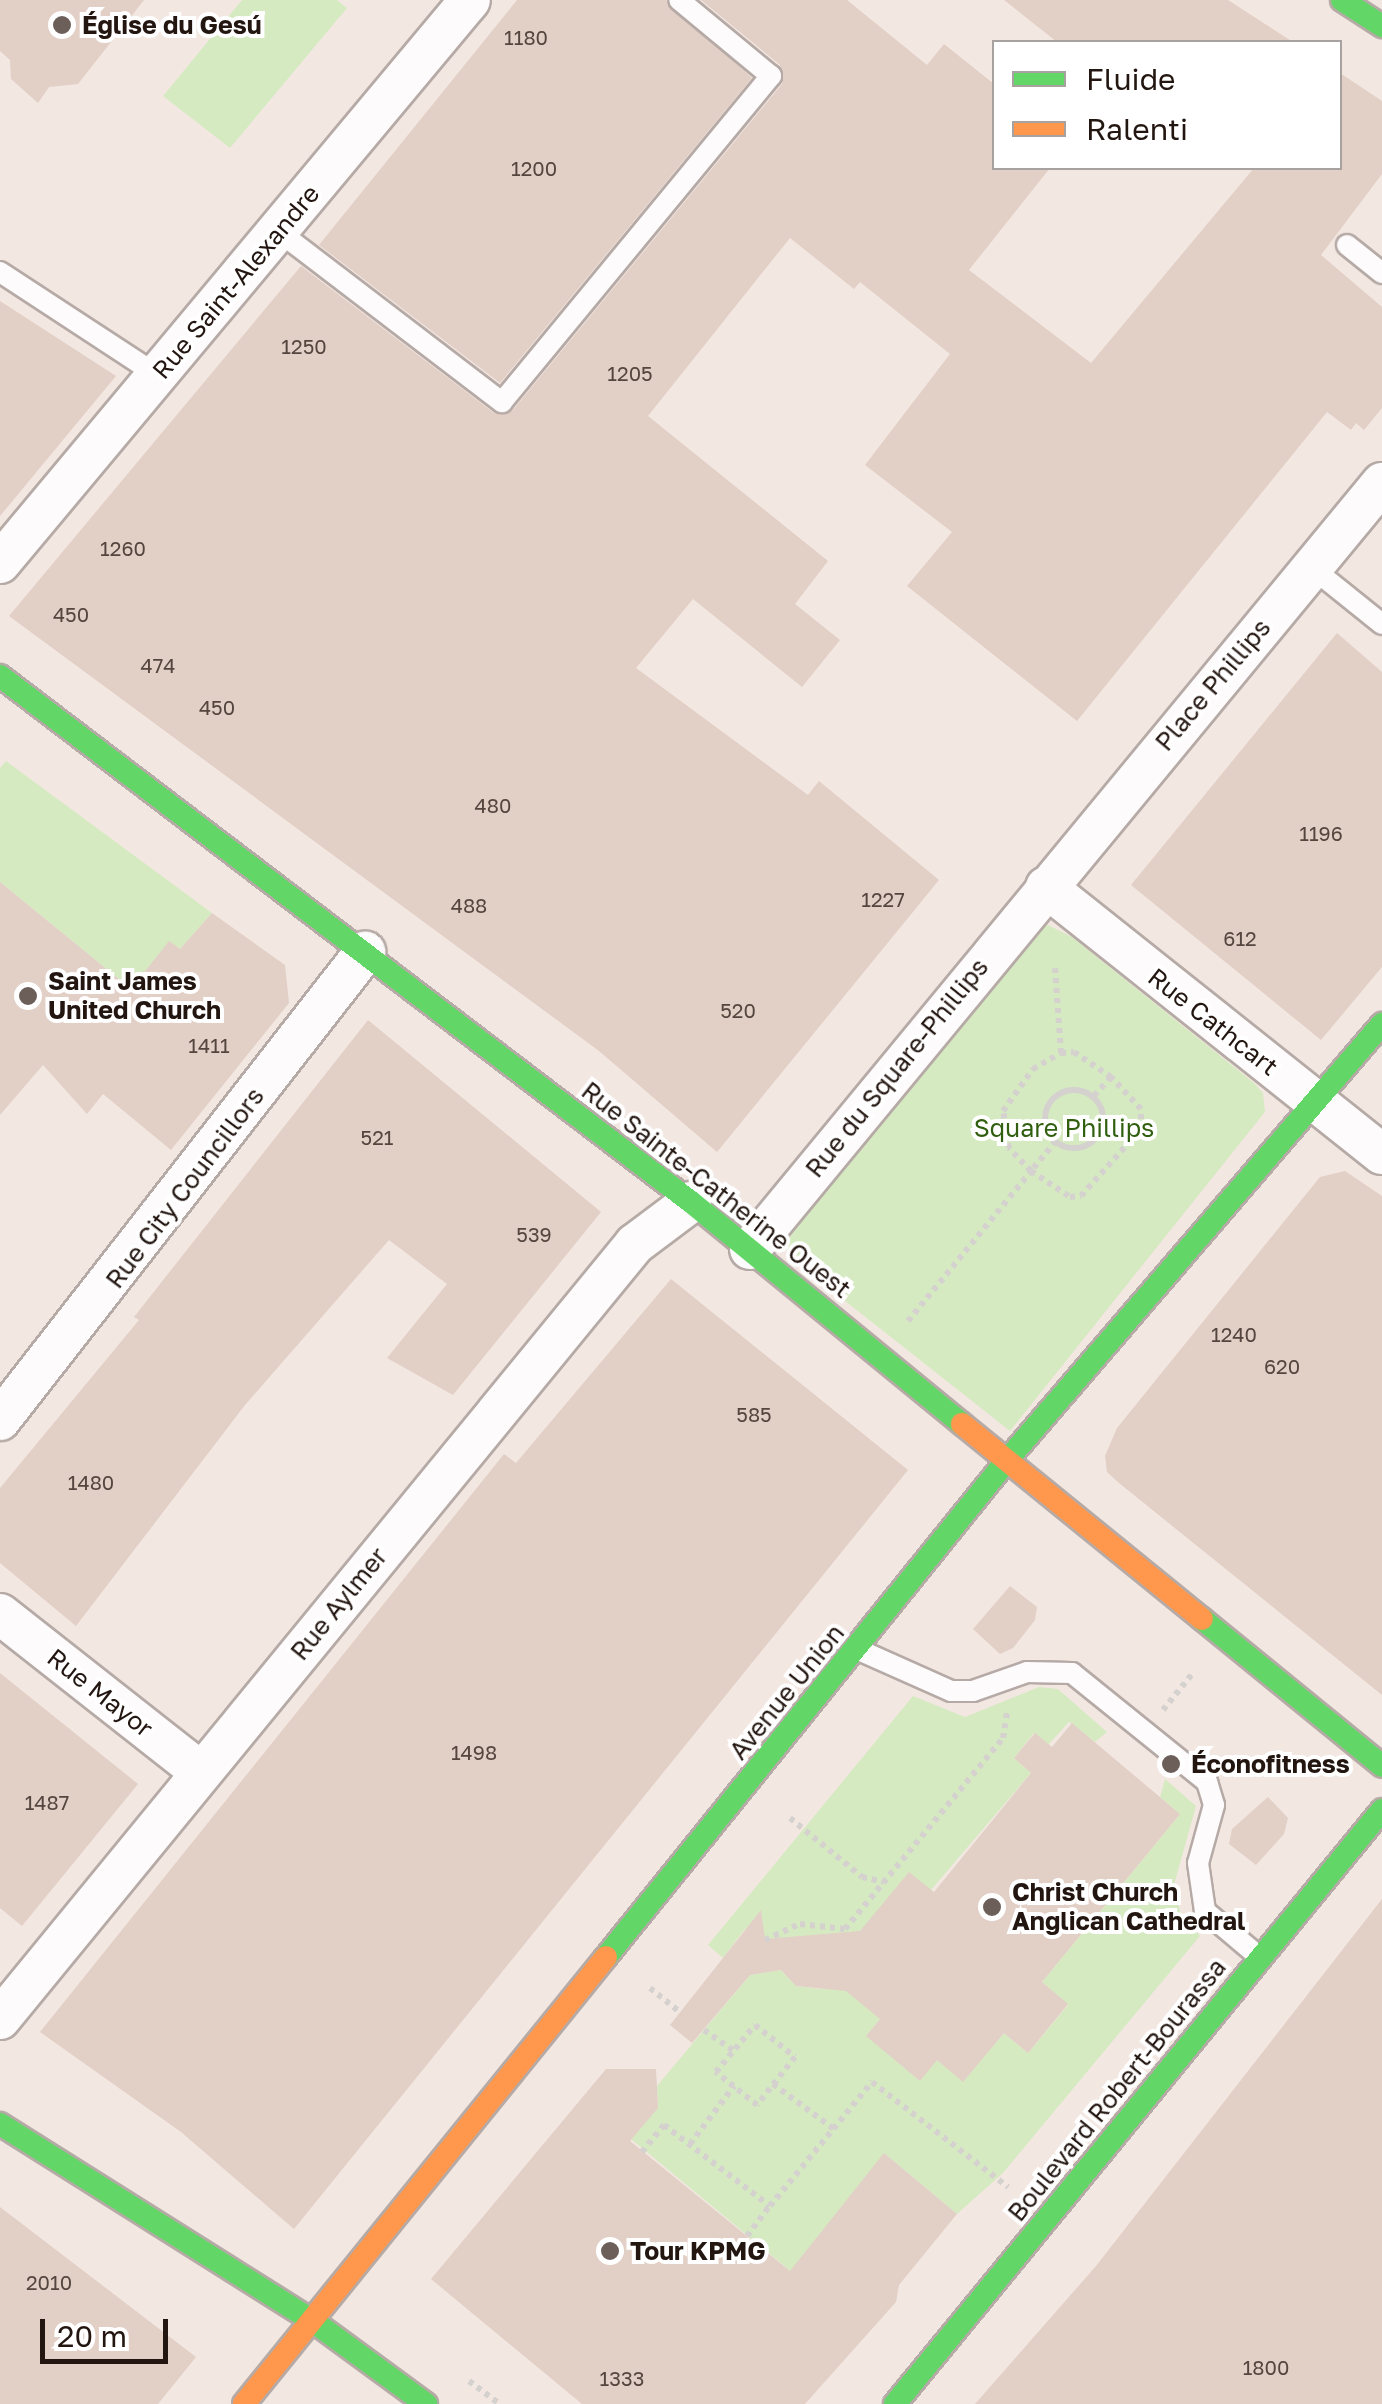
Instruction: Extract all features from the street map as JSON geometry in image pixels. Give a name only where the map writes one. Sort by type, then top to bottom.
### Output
[{"type":"street","name":"Rue Saint-Alexandre","points":[[0,563],[470,0]]},
{"type":"street","points":[[1342,0],[1382,26]]},
{"type":"street","name":"Place Phillips","points":[[1046,887],[1382,483]]},
{"type":"street","name":"Rue Sainte-Catherine Ouest","points":[[0,676],[691,1202],[1382,1766]]},
{"type":"street","name":"Rue Cathcart","points":[[1046,887],[1382,1154]]},
{"type":"street","name":"Rue du Square-Phillips","points":[[750,1249],[1046,887]]},
{"type":"street","name":"Rue City Councillors","points":[[0,1420],[365,952]]},
{"type":"street","name":"Avenue Union","points":[[244,2404],[1008,1459],[1382,1024]]},
{"type":"street","name":"Rue Aylmer","points":[[0,2019],[635,1244],[691,1202]]},
{"type":"street","name":"Rue Mayor","points":[[0,1614],[201,1772]]},
{"type":"street","name":"Boulevard Robert-Bourassa","points":[[895,2404],[1382,1810]]},
{"type":"street","points":[[0,2124],[310,2319],[426,2404]]},
{"type":"lane","points":[[278,231],[502,402],[772,76],[678,0]]},
{"type":"lane","points":[[1348,245],[1382,273]]},
{"type":"lane","points":[[0,272],[159,376]]},
{"type":"lane","points":[[1311,567],[1382,624]]},
{"type":"lane","points":[[858,1649],[951,1690],[973,1690],[1011,1676],[1072,1673],[1206,1782],[1214,1804],[1198,1864],[1205,1911],[1260,1958]]},
{"type":"path","points":[[1055,968],[1061,1054]]},
{"type":"path","points":[[1061,1054],[1085,1057],[1141,1109],[1140,1129],[1091,1190],[1070,1198],[1031,1171],[1010,1148],[1003,1110],[1033,1070],[1061,1054]]},
{"type":"path","points":[[1092,1098],[1110,1077]]},
{"type":"path","points":[[1079,1089],[1106,1111],[1103,1127],[1086,1147],[1070,1150],[1056,1141],[1045,1133],[1043,1116],[1064,1090],[1079,1089]]},
{"type":"path","points":[[907,1322],[1056,1141]]},
{"type":"path","points":[[765,1940],[800,1924],[845,1929],[1003,1738],[1011,1676]]},
{"type":"path","points":[[790,1818],[862,1877],[884,1882]]},
{"type":"path","points":[[650,1988],[680,2012]]},
{"type":"path","points":[[754,2024],[795,2058],[773,2084],[757,2105],[716,2072],[754,2024]]},
{"type":"path","points":[[704,2030],[734,2050]]},
{"type":"path","points":[[746,2236],[872,2082],[1008,2187]]},
{"type":"path","points":[[773,2084],[834,2129]]},
{"type":"path","points":[[690,2144],[734,2086]]},
{"type":"path","points":[[642,2152],[664,2125],[770,2206]]},
{"type":"green space","points":[[242,0],[337,0],[347,8],[230,148],[163,96]]},
{"type":"green space","points":[[6,761],[212,913],[180,949],[169,942],[131,989],[0,882],[0,768]]},
{"type":"green space","name":"Square Phillips","points":[[1048,925],[1072,937],[1254,1083],[1263,1093],[1265,1112],[1010,1431],[788,1256],[785,1242],[1037,928]]},
{"type":"green space","points":[[1039,1687],[1058,1689],[1107,1732],[1095,1742],[1069,1722],[1048,1745],[1034,1733],[1014,1758],[1031,1773],[889,1939],[799,1936],[766,1952],[763,1930],[745,1929],[723,1958],[708,1945],[913,1696],[965,1717]]},
{"type":"green space","points":[[1165,1779],[1196,1806],[1174,1885],[1180,1911],[1200,1936],[1003,2173],[957,2214],[885,2154],[829,2303],[619,2129],[642,2127],[658,2105],[657,2086],[750,1975],[781,1970],[796,1986],[822,1989],[839,1969],[880,2019],[866,2036],[937,2060],[963,2081],[1004,2033],[1028,2053],[1068,2005],[1042,1982],[1180,1814],[1160,1797]]},
{"type":"building","name":"Église du Gesú","points":[[0,0],[144,0],[78,84],[49,87],[38,103],[11,79],[10,60],[0,51]]},
{"type":"building","points":[[517,0],[666,0],[752,78],[500,383],[319,245]]},
{"type":"building","points":[[701,0],[847,0],[927,65],[944,44],[992,82],[992,170],[1048,170],[969,270],[1091,363],[1252,170],[1342,170],[1342,74],[1382,101],[1382,174],[1321,255],[1382,307],[1382,408],[1364,430],[1356,423],[1351,430],[1327,412],[1077,721],[907,586],[952,532],[865,465],[950,354],[860,282],[854,289],[790,238],[648,416],[828,561],[795,604],[840,640],[802,687],[693,599],[636,668],[808,795],[819,781],[939,880],[717,1152],[599,1051],[9,616],[301,266],[494,413],[512,411],[782,84],[780,65]]},
{"type":"building","points":[[1004,0],[1228,0],[1290,40],[1054,40]]},
{"type":"building","points":[[0,301],[116,376],[0,516]]},
{"type":"building","points":[[1337,633],[1382,672],[1382,967],[1321,1040],[1131,885]]},
{"type":"building","points":[[0,882],[131,989],[169,941],[180,949],[212,913],[285,965],[289,1003],[171,1150],[103,1094],[87,1114],[43,1065],[0,1115]]},
{"type":"building","points":[[368,1020],[601,1212],[453,1395],[387,1358],[447,1284],[389,1240],[245,1405],[76,1626],[0,1563],[0,1488],[139,1320],[134,1317]]},
{"type":"building","points":[[1345,1171],[1382,1196],[1382,1695],[1119,1483],[1107,1472],[1105,1456],[1117,1428],[1320,1177]]},
{"type":"building","points":[[671,1279],[908,1470],[294,2229],[181,2132],[40,2032],[504,1454],[516,1463]]},
{"type":"building","points":[[1010,1586],[1037,1607],[1035,1620],[1013,1648],[1000,1654],[973,1629]]},
{"type":"building","points":[[0,1673],[138,1784],[22,1926],[0,1908]]},
{"type":"building","name":"Christ Church Anglican Cathedral","points":[[1072,1723],[1180,1814],[1042,1982],[1068,2004],[1028,2053],[1004,2033],[963,2082],[937,2060],[920,2081],[866,2036],[880,2019],[846,1991],[796,1986],[781,1970],[750,1975],[692,2043],[670,2025],[761,1910],[765,1939],[860,1931],[909,1872],[934,1892],[1031,1773],[1014,1758],[1035,1733],[1052,1747]]},
{"type":"building","points":[[1268,1797],[1288,1818],[1284,1834],[1256,1865],[1229,1844],[1232,1829]]},
{"type":"building","points":[[1382,1899],[1382,2404],[975,2404],[1096,2266]]},
{"type":"building","name":"Tour KPMG","points":[[606,2069],[656,2069],[658,2108],[630,2141],[790,2271],[884,2153],[957,2214],[899,2285],[896,2302],[805,2404],[582,2404],[431,2279]]},
{"type":"building","points":[[0,2207],[196,2357],[158,2404],[0,2404]]},
{"type":"traffic: fast","points":[[1342,0],[1382,26]]},
{"type":"traffic: fast","points":[[0,676],[691,1202],[962,1424]]},
{"type":"traffic: fast","points":[[606,1957],[1008,1459],[1382,1024]]},
{"type":"traffic: fast","points":[[1202,1619],[1382,1766]]},
{"type":"traffic: fast","points":[[895,2404],[1382,1810]]},
{"type":"traffic: fast","points":[[0,2124],[310,2319],[426,2404]]},
{"type":"traffic: slow","points":[[962,1424],[1202,1619]]},
{"type":"traffic: slow","points":[[244,2404],[606,1957]]},
{"type":"place","name":"Église du Gesú","points":[[62,25]]},
{"type":"place","name":"Saint James United Church","points":[[28,996]]},
{"type":"place","name":"Éconofitness","points":[[1171,1764]]},
{"type":"place","name":"Christ Church Anglican Cathedral","points":[[992,1907]]},
{"type":"place","name":"Tour KPMG","points":[[610,2251]]}]
